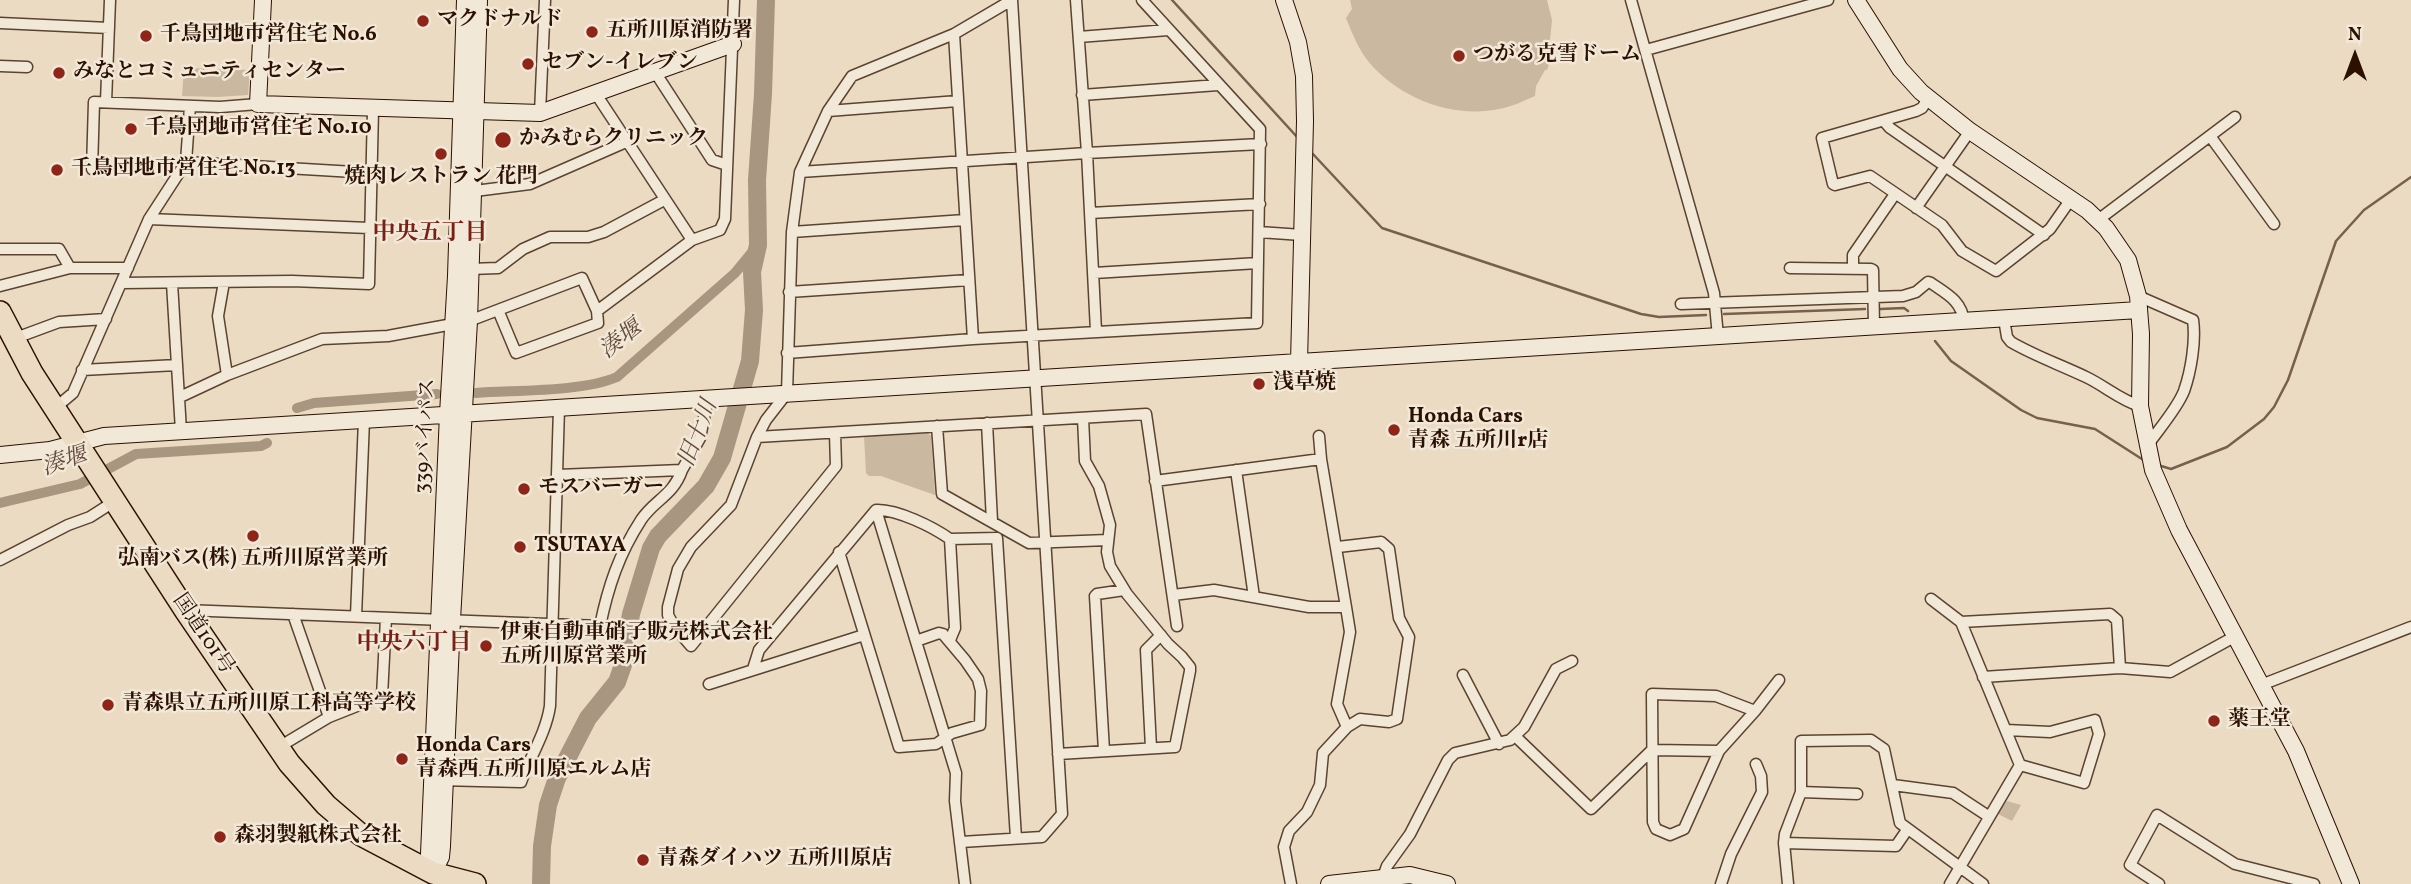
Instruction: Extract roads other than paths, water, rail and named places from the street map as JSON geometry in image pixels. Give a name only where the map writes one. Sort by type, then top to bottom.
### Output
[{"type":"highway","name":"国道101号","points":[[0,312],[13,339],[91,465],[289,763],[326,805],[361,835],[432,879],[475,884]]},
{"type":"street","points":[[106,103],[110,0]]},
{"type":"street","points":[[258,104],[263,0]]},
{"type":"street","name":"339バイパス","points":[[432,879],[429,854],[438,780],[461,323],[467,112],[465,0]]},
{"type":"street","points":[[467,112],[479,0]]},
{"type":"street","points":[[540,113],[545,0]]},
{"type":"street","points":[[597,311],[692,240],[720,230],[725,219],[734,0]]},
{"type":"street","points":[[835,433],[836,466],[691,646],[683,639],[668,615],[668,607],[678,569],[691,547],[731,505],[757,437],[766,420],[787,393],[792,232],[800,172],[828,111],[852,76],[954,34],[1012,0],[1061,817],[1042,837],[961,842]]},
{"type":"street","points":[[1076,0],[1096,331]]},
{"type":"street","points":[[787,353],[1033,335],[1257,323],[1260,129],[1142,0]]},
{"type":"street","points":[[1284,0],[1304,76],[1299,362]]},
{"type":"street","points":[[1631,0],[1716,302],[1718,337]]},
{"type":"street","points":[[1646,50],[1828,0]]},
{"type":"street","points":[[1856,0],[1900,69],[1928,99],[2098,220],[2114,238],[2127,260],[2138,303],[2140,405],[2150,459],[2168,508],[2296,751],[2350,884]]},
{"type":"street","points":[[0,23],[109,28]]},
{"type":"street","points":[[1079,37],[1168,30]]},
{"type":"street","points":[[954,34],[974,339]]},
{"type":"street","points":[[92,169],[94,102],[540,113],[733,44]]},
{"type":"street","points":[[0,66],[27,67]]},
{"type":"street","points":[[655,72],[712,160],[727,165]]},
{"type":"street","points":[[1082,95],[1219,85]]},
{"type":"street","points":[[596,94],[692,240]]},
{"type":"street","points":[[1928,99],[1922,108],[1916,111],[1821,140],[1835,186],[1868,176],[1942,225],[1962,251],[1996,271],[2044,235],[2071,199]]},
{"type":"street","points":[[828,111],[958,102]]},
{"type":"street","points":[[55,408],[73,393],[149,219],[186,163],[190,106]]},
{"type":"street","points":[[122,283],[292,281],[369,284],[373,109]]},
{"type":"street","points":[[2098,220],[2235,117]]},
{"type":"street","points":[[1884,121],[1890,128],[2044,235]]},
{"type":"street","points":[[1916,208],[1970,131]]},
{"type":"street","points":[[2210,136],[2274,224]]},
{"type":"street","points":[[461,323],[470,269],[465,192],[530,184],[626,142]]},
{"type":"street","points":[[800,172],[1261,144]]},
{"type":"street","points":[[186,163],[371,173]]},
{"type":"street","points":[[1853,268],[1853,256],[1895,194]]},
{"type":"street","points":[[470,269],[498,268],[523,249],[550,237],[588,237],[604,232],[664,200]]},
{"type":"street","points":[[1090,213],[1260,204]]},
{"type":"street","points":[[149,219],[369,228]]},
{"type":"street","points":[[792,232],[965,220]]},
{"type":"street","points":[[1259,232],[1302,235]]},
{"type":"street","points":[[0,249],[59,249],[70,268]]},
{"type":"street","points":[[1094,273],[1258,263]]},
{"type":"street","points":[[0,286],[70,268],[128,268]]},
{"type":"street","points":[[1790,268],[1872,270],[1874,327]]},
{"type":"street","points":[[180,397],[227,375],[322,339],[388,336],[461,323],[582,278],[597,311],[598,323],[516,354],[498,310]]},
{"type":"street","points":[[789,292],[969,280]]},
{"type":"street","points":[[224,282],[218,316],[227,375]]},
{"type":"street","points":[[1681,304],[1910,295],[1931,282],[1958,303],[1963,311],[1964,322]]},
{"type":"street","points":[[172,283],[181,431]]},
{"type":"street","points":[[0,455],[50,450],[104,436],[1964,322],[2138,303],[2193,320],[2194,327],[2192,354],[2183,392],[2150,459]]},
{"type":"street","points":[[13,339],[59,322],[106,319]]},
{"type":"street","points":[[2004,319],[2005,332],[2011,342],[2043,360],[2087,377],[2121,398],[2140,405]]},
{"type":"street","points":[[82,370],[177,365]]},
{"type":"street","points":[[185,610],[600,626],[607,589],[621,558],[642,517],[677,484],[700,439],[714,398]]},
{"type":"street","points":[[438,780],[520,782],[532,751],[547,725],[550,706],[559,408]]},
{"type":"street","points":[[757,437],[1146,414],[1177,626]]},
{"type":"street","points":[[1058,754],[1175,747],[1190,671],[1188,664],[1124,590],[1110,566],[1107,552],[1110,525],[1103,496],[1085,461],[1083,418]]},
{"type":"street","points":[[356,616],[365,419]]},
{"type":"street","points":[[987,423],[992,521]]},
{"type":"street","points":[[937,426],[942,494],[1029,543],[1108,540]]},
{"type":"street","points":[[1319,436],[1350,632],[1338,704],[1346,727]]},
{"type":"street","points":[[1155,481],[1321,459]]},
{"type":"street","points":[[558,475],[682,470]]},
{"type":"street","points":[[1236,470],[1254,597]]},
{"type":"street","points":[[0,560],[68,525],[90,517],[109,492]]},
{"type":"street","points":[[876,510],[956,772],[955,801],[965,884]]},
{"type":"street","points":[[753,670],[759,650],[876,510],[887,510],[923,523],[950,539],[997,538],[1016,838]]},
{"type":"street","points":[[950,539],[956,628],[950,640]]},
{"type":"street","points":[[1291,884],[1284,847],[1289,831],[1307,812],[1320,785],[1323,753],[1346,727],[1360,719],[1389,722],[1399,716],[1409,637],[1399,618],[1389,549],[1381,542],[1338,547]]},
{"type":"street","points":[[839,552],[899,747],[936,744],[946,737],[980,725],[979,684],[950,640],[939,633],[916,641]]},
{"type":"street","points":[[1104,751],[1095,596],[1124,590]]},
{"type":"street","points":[[1173,595],[1214,590],[1309,607],[1346,607]]},
{"type":"street","points":[[1931,599],[1961,621],[2020,765]]},
{"type":"street","points":[[293,614],[329,717]]},
{"type":"street","points":[[1961,621],[2110,614],[2116,620],[2120,668]]},
{"type":"street","points":[[279,747],[329,717],[382,696],[386,618]]},
{"type":"street","points":[[2261,685],[2411,627]]},
{"type":"street","points":[[709,684],[864,635]]},
{"type":"street","points":[[1151,748],[1146,650],[1161,635]]},
{"type":"street","points":[[1983,677],[2120,668],[2169,672],[2234,637]]},
{"type":"street","points":[[1383,877],[1455,753],[1499,744],[1515,736],[1524,727],[1556,670],[1572,661]]},
{"type":"street","points":[[1463,675],[1499,744]]},
{"type":"street","points":[[1755,710],[1716,696],[1652,694],[1653,822],[1656,829],[1670,835],[1684,829],[1719,751],[1755,710],[1779,680]]},
{"type":"street","points":[[2006,730],[2050,732],[2095,720],[2099,734],[2084,783],[2020,765]]},
{"type":"street","points":[[1515,736],[1591,809],[1652,750],[1719,751]]},
{"type":"street","points":[[1788,884],[1784,843],[1801,792],[1801,741],[1871,740],[1884,749],[1900,823],[1983,884]]},
{"type":"street","points":[[1721,884],[1731,854],[1762,792],[1761,775],[1756,764]]},
{"type":"street","points":[[1950,884],[2020,765]]},
{"type":"street","points":[[1893,785],[1953,793],[1988,816]]},
{"type":"street","points":[[1801,792],[1857,794]]},
{"type":"street","points":[[2159,884],[2130,864],[2157,815],[2235,864],[2314,884]]},
{"type":"street","points":[[1784,843],[1896,846],[1907,830]]},
{"type":"street","points":[[1329,884],[1410,875],[1447,884]]},
{"type":"waterway","name":"旧十川","points":[[541,884],[542,846],[548,805],[557,778],[588,718],[617,682],[623,665],[631,614],[651,548],[658,536],[706,486],[722,458],[750,361],[754,310],[752,272],[758,245],[757,180],[766,0]]},
{"type":"waterway","points":[[1172,0],[1298,138]]},
{"type":"waterway","points":[[1312,153],[1382,228],[1641,314],[1659,317],[1706,315]]},
{"type":"waterway","points":[[2158,465],[2171,469],[2227,447],[2264,419],[2274,407],[2288,380],[2336,241],[2364,210],[2411,177]]},
{"type":"waterway","name":"湊堰","points":[[476,393],[568,388],[617,377],[735,273],[758,245]]},
{"type":"waterway","points":[[1880,309],[1904,308],[1908,311]]},
{"type":"waterway","points":[[1724,314],[1865,309]]},
{"type":"waterway","points":[[1935,341],[1951,361],[2021,410],[2037,418],[2095,429],[2145,461]]},
{"type":"waterway","name":"湊堰","points":[[297,408],[314,403],[437,394]]},
{"type":"waterway","name":"湊堰","points":[[0,503],[80,484],[136,454],[261,446],[267,443]]},
{"type":"place","name":"マクドナルド","points":[[423,21]]},
{"type":"place","name":"五所川原消防署","points":[[592,32]]},
{"type":"place","name":"千鳥団地市営住宅 No.6","points":[[146,36]]},
{"type":"place","name":"つがる克雪ドーム","points":[[1459,56]]},
{"type":"place","name":"セブン-イレブン","points":[[528,64]]},
{"type":"place","name":"みなとコミュニティセンター","points":[[59,73]]},
{"type":"place","name":"千鳥団地市営住宅 No.10","points":[[131,129]]},
{"type":"place","name":"かみむらクリニック","points":[[503,140]]},
{"type":"place","name":"焼肉レストラン 花門","points":[[441,154]]},
{"type":"place","name":"千鳥団地市営住宅 No.13","points":[[57,170]]},
{"type":"place","name":"浅草焼","points":[[1259,384]]},
{"type":"place","name":"Honda Cars 青森 五所川r店","points":[[1394,430]]},
{"type":"place","name":"モスバーガー","points":[[524,489]]},
{"type":"place","name":"弘南バス(株) 五所川原営業所","points":[[253,536]]},
{"type":"place","name":"TSUTAYA","points":[[520,547]]},
{"type":"place","name":"伊東自動車硝子販売株式会社 五所川原営業所","points":[[486,646]]},
{"type":"place","name":"青森県立五所川原工科高等学校","points":[[108,705]]},
{"type":"place","name":"薬王堂","points":[[2214,721]]},
{"type":"place","name":"Honda Cars 青森西 五所川原エルム店","points":[[402,759]]},
{"type":"place","name":"森羽製紙株式会社","points":[[220,837]]},
{"type":"place","name":"青森ダイハツ 五所川原店","points":[[643,860]]},
{"type":"district","name":"中央五丁目","points":[[430,235]]},
{"type":"district","name":"中央六丁目","points":[[414,645]]}]
